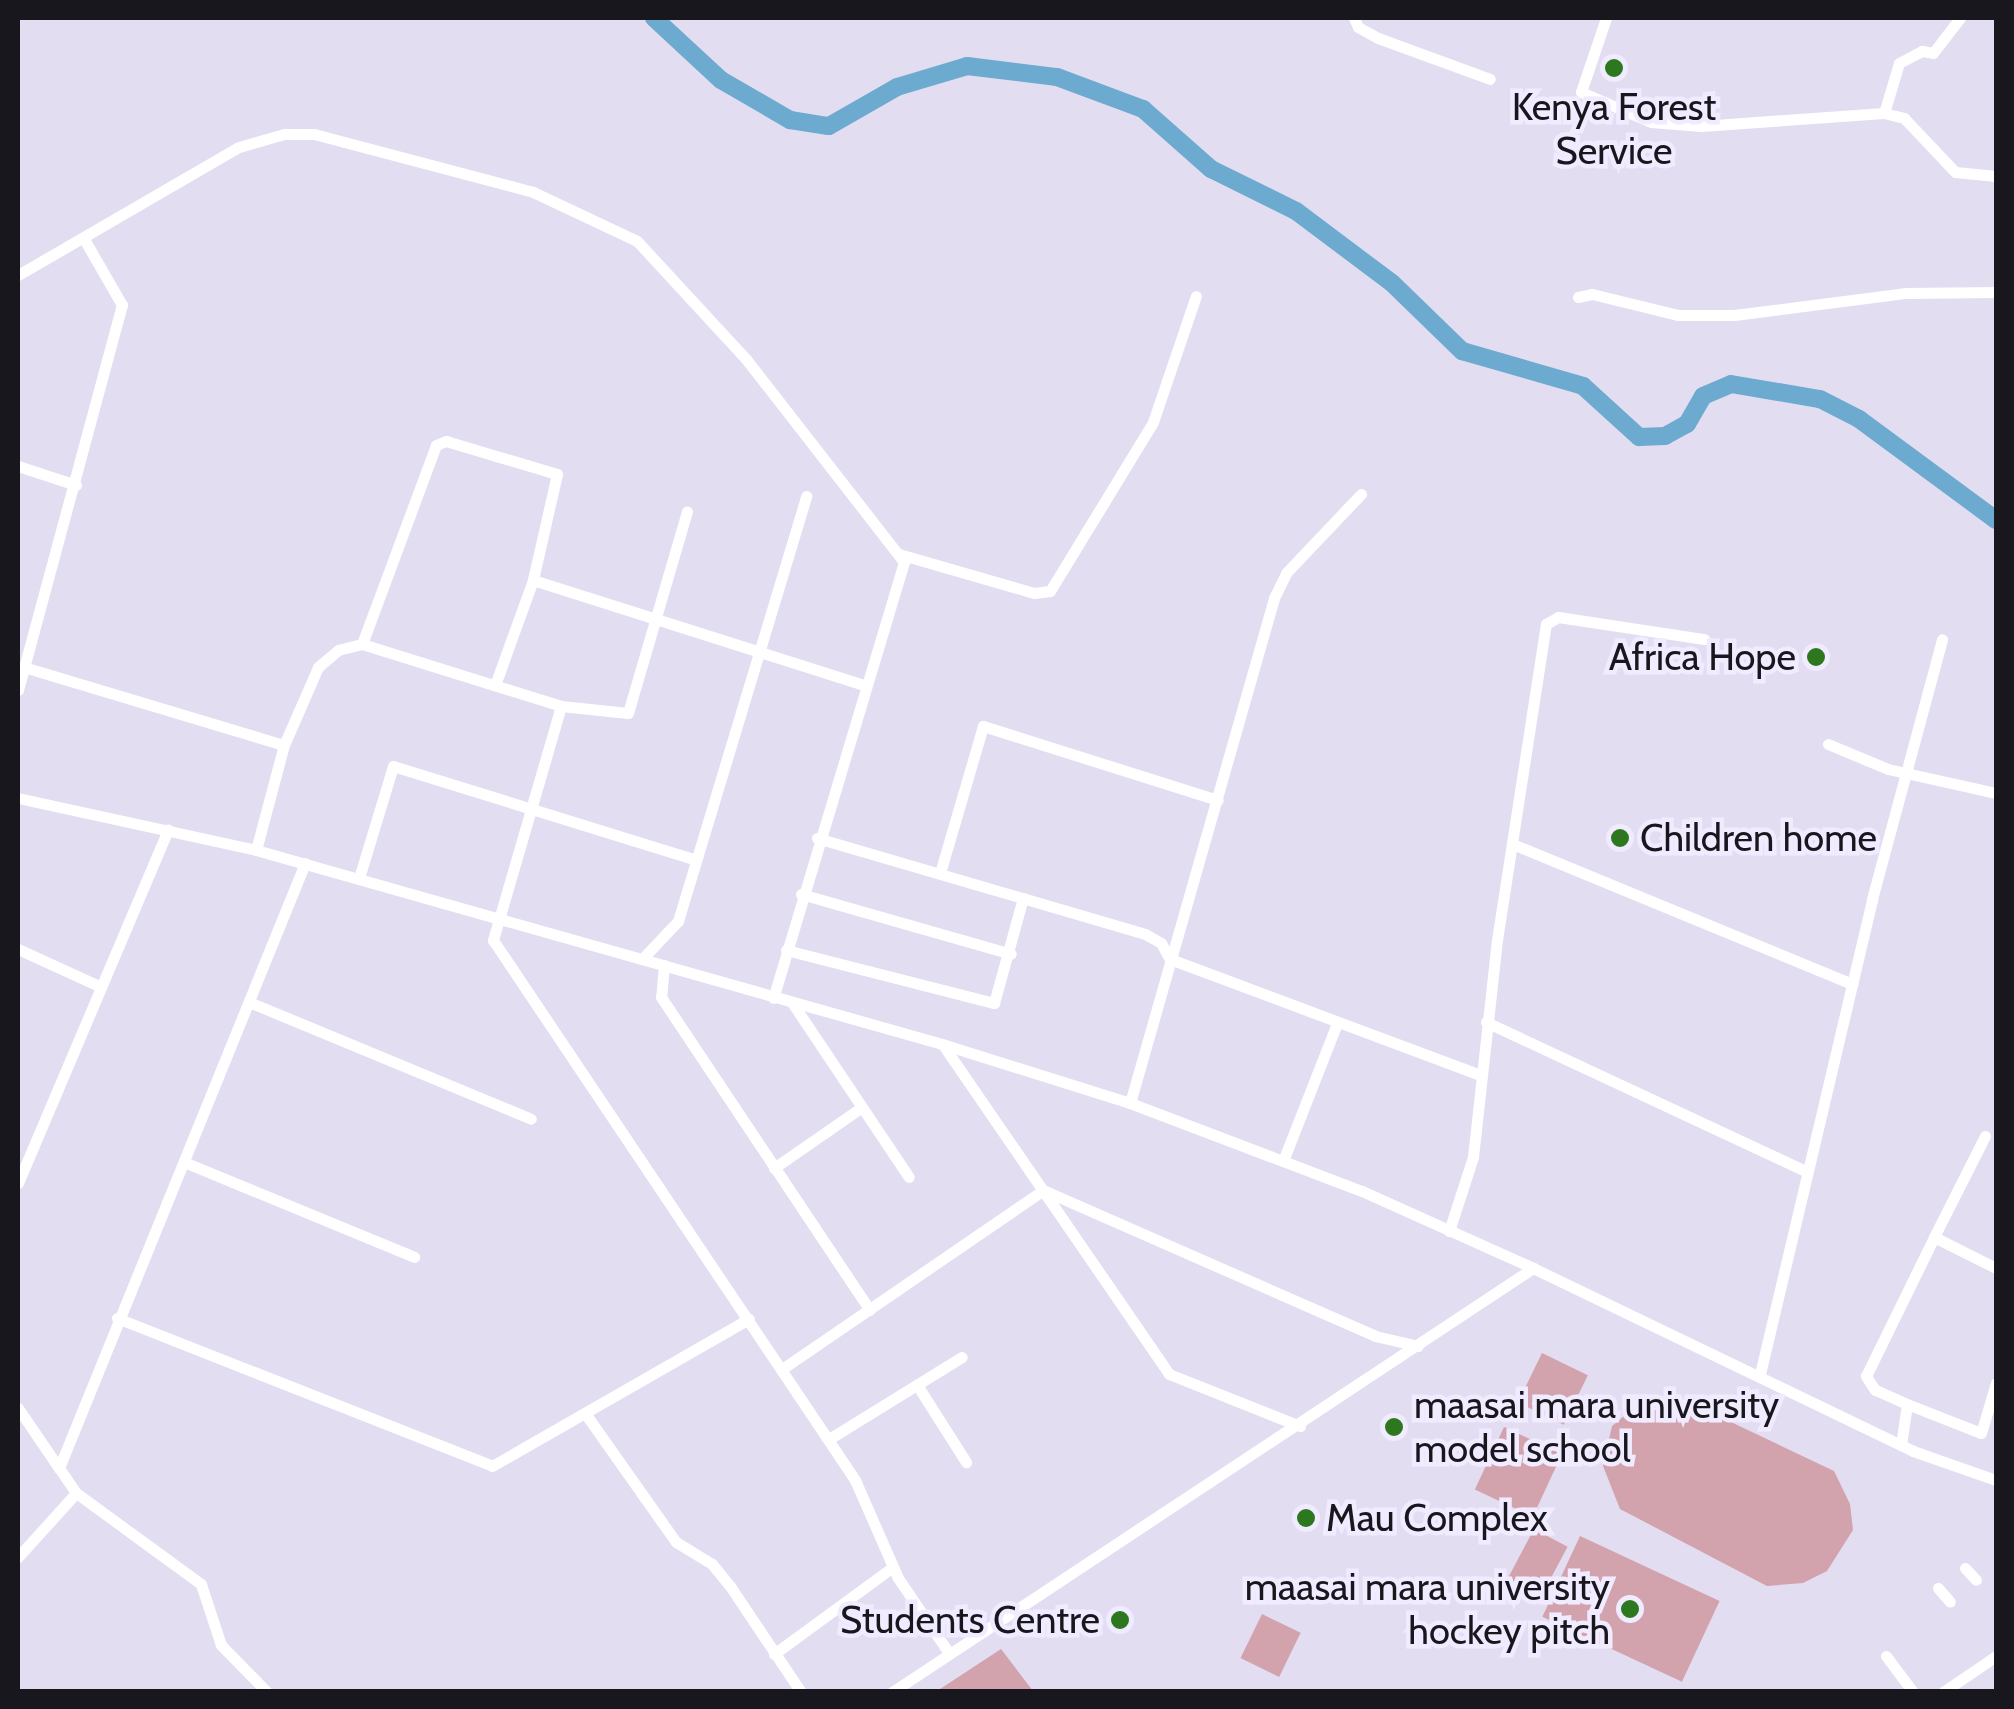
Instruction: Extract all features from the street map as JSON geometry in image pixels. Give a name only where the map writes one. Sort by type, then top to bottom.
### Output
[{"type":"street","points":[[1354,18],[1358,28],[1378,38],[1490,79]]},
{"type":"street","points":[[1606,18],[1581,92],[1593,103],[1651,122],[1701,126],[1884,113],[1904,118],[1955,172],[1996,176]]},
{"type":"street","points":[[1884,113],[1900,63],[1922,52],[1933,54],[1960,18]]},
{"type":"street","points":[[18,275],[240,147],[284,134],[314,134],[566,203],[638,241],[746,359],[900,554],[903,568],[817,838],[773,998]]},
{"type":"street","points":[[18,690],[122,304],[84,240]]},
{"type":"street","points":[[1578,297],[1592,294],[1678,315],[1734,314],[1905,293],[1996,292]]},
{"type":"street","points":[[900,554],[1034,593],[1050,590],[1153,422],[1196,296]]},
{"type":"street","points":[[362,644],[436,445],[446,441],[557,474],[532,580],[496,685]]},
{"type":"street","points":[[18,466],[76,485]]},
{"type":"street","points":[[1130,1103],[1280,583],[1361,494]]},
{"type":"street","points":[[642,959],[673,930],[806,496]]},
{"type":"street","points":[[256,850],[284,744],[318,667],[338,650],[362,644],[410,664],[561,706],[628,713],[687,512]]},
{"type":"street","points":[[532,580],[865,685]]},
{"type":"street","points":[[1449,1230],[1473,1156],[1486,1022],[1548,621],[1614,623],[1704,639]]},
{"type":"street","points":[[1760,1374],[1806,1171],[1942,639]]},
{"type":"street","points":[[27,668],[284,744]]},
{"type":"street","points":[[561,706],[498,918],[496,946],[828,1439],[878,1520],[893,1566],[949,1653]]},
{"type":"street","points":[[940,873],[983,726],[1218,800]]},
{"type":"street","points":[[1828,744],[1908,774],[1996,793]]},
{"type":"street","points":[[358,878],[393,766],[696,860]]},
{"type":"street","points":[[18,798],[256,850],[942,1044],[1130,1103],[1449,1230],[1760,1374],[1900,1445],[1996,1480]]},
{"type":"street","points":[[18,1183],[168,830]]},
{"type":"street","points":[[817,838],[1156,938],[1170,959],[1336,1026],[1480,1075]]},
{"type":"street","points":[[1514,845],[1853,984]]},
{"type":"street","points":[[59,1468],[305,864]]},
{"type":"street","points":[[801,895],[1011,954]]},
{"type":"street","points":[[786,950],[983,1004],[994,1003],[1011,954],[1023,898]]},
{"type":"street","points":[[18,949],[99,986]]},
{"type":"street","points":[[664,965],[660,998],[870,1310]]},
{"type":"street","points":[[248,1002],[531,1119]]},
{"type":"street","points":[[793,1004],[909,1177]]},
{"type":"street","points":[[1486,1022],[1806,1171]]},
{"type":"street","points":[[1283,1161],[1336,1026]]},
{"type":"street","points":[[942,1044],[1169,1374],[1300,1426]]},
{"type":"street","points":[[774,1168],[862,1107]]},
{"type":"street","points":[[1985,1136],[1866,1376],[1874,1390],[1981,1434],[1996,1382]]},
{"type":"street","points":[[184,1162],[414,1257]]},
{"type":"street","points":[[782,1369],[1043,1190]]},
{"type":"street","points":[[1043,1190],[1376,1336],[1418,1346]]},
{"type":"street","points":[[1934,1237],[1996,1268]]},
{"type":"street","points":[[892,1692],[1300,1426],[1533,1268]]},
{"type":"street","points":[[118,1318],[492,1466],[587,1416],[749,1319]]},
{"type":"street","points":[[828,1439],[919,1388],[962,1358]]},
{"type":"street","points":[[919,1388],[966,1462]]},
{"type":"street","points":[[1900,1445],[1907,1404]]},
{"type":"street","points":[[18,1408],[76,1493],[201,1584],[221,1644],[266,1692]]},
{"type":"street","points":[[587,1416],[676,1542],[712,1564],[801,1692]]},
{"type":"street","points":[[18,1556],[76,1493]]},
{"type":"street","points":[[774,1654],[893,1566]]},
{"type":"street","points":[[1965,1568],[1976,1580]]},
{"type":"street","points":[[1938,1588],[1950,1602]]},
{"type":"street","points":[[1886,1656],[1913,1692]]},
{"type":"street","points":[[1947,1691],[1996,1656]]},
{"type":"shaded area","points":[[1542,1353],[1588,1375],[1564,1425],[1518,1402]]},
{"type":"shaded area","points":[[1676,1396],[1834,1471],[1850,1504],[1853,1530],[1827,1571],[1803,1583],[1767,1586],[1620,1509],[1603,1466],[1612,1426],[1640,1403]]},
{"type":"shaded area","points":[[1504,1427],[1562,1454],[1533,1517],[1475,1490]]},
{"type":"shaded area","points":[[1534,1529],[1568,1547],[1538,1602],[1504,1585]]},
{"type":"shaded area","name":"maasai mara university hockey pitch","points":[[1580,1536],[1720,1601],[1682,1682],[1542,1617]]},
{"type":"shaded area","points":[[1262,1614],[1301,1633],[1279,1677],[1241,1658]]},
{"type":"shaded area","points":[[1001,1649],[1033,1691],[937,1691]]},
{"type":"waterway","points":[[654,18],[721,80],[790,120],[829,126],[897,87],[967,66],[1057,77],[1143,109],[1211,169],[1296,211],[1392,283],[1462,351],[1583,386],[1639,437],[1665,436],[1687,424],[1703,396],[1731,384],[1820,399],[1859,419],[1996,520]]},
{"type":"place","name":"Kenya Forest Service","points":[[1614,68]]},
{"type":"place","name":"Africa Hope","points":[[1816,657]]},
{"type":"place","name":"Children home","points":[[1620,838]]},
{"type":"place","name":"maasai mara university model school","points":[[1394,1427]]},
{"type":"place","name":"Mau Complex","points":[[1306,1518]]},
{"type":"place","name":"maasai mara university hockey pitch","points":[[1630,1609]]},
{"type":"place","name":"Students Centre","points":[[1120,1620]]}]
